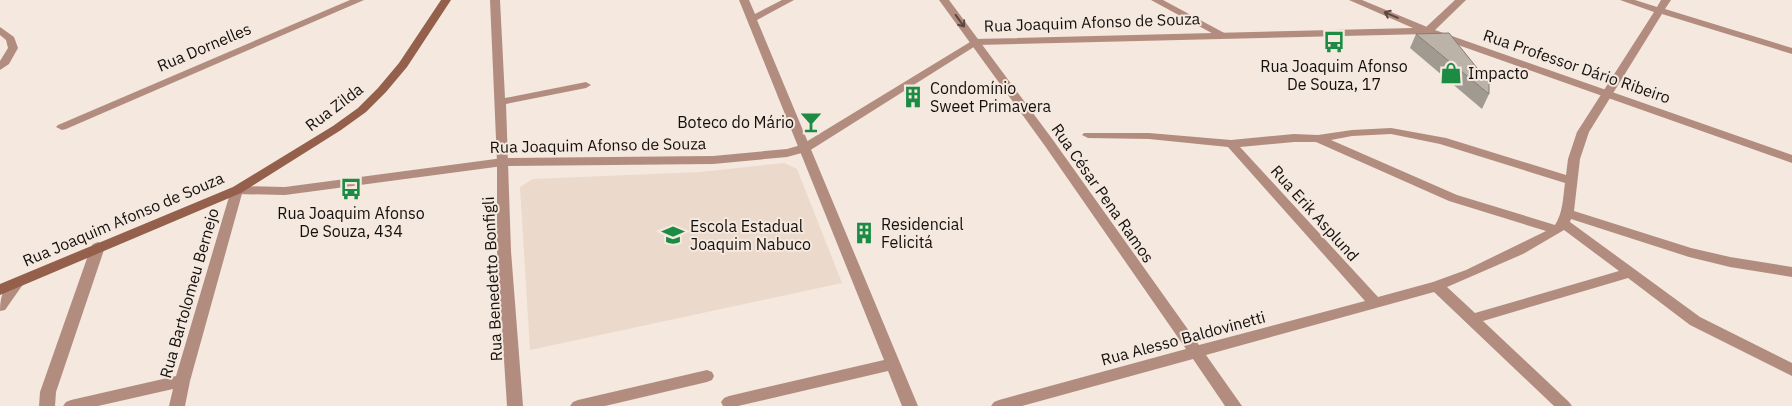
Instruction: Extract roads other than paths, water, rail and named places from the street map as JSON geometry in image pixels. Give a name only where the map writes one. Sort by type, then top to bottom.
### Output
[{"type":"main road","name":"Rua Zilda","points":[[237,190],[337,128],[362,110],[403,65],[446,0]]},
{"type":"main road","name":"Rua Joaquim Afonso de Souza","points":[[0,290],[98,247],[237,190]]},
{"type":"street","name":"Rua Dornelles","points":[[62,126],[324,13],[359,0]]},
{"type":"street","name":"Rua Benedetto Bonfigli","points":[[495,0],[503,162],[504,251],[515,406]]},
{"type":"street","points":[[744,0],[910,406]]},
{"type":"street","points":[[752,19],[789,0]]},
{"type":"street","name":"Rua César Pena Ramos","points":[[944,0],[1234,406]]},
{"type":"street","points":[[1156,0],[1222,35]]},
{"type":"street","name":"Rua Professor Dário Ribeiro","points":[[1354,0],[1428,31],[1792,159]]},
{"type":"street","points":[[1428,31],[1461,0]]},
{"type":"street","points":[[1625,0],[1792,51]]},
{"type":"street","points":[[1564,406],[1436,286],[1471,273],[1563,222],[1574,159],[1583,132],[1666,0]]},
{"type":"street","points":[[0,30],[11,39],[14,46],[9,57],[0,67]]},
{"type":"street","name":"Rua Joaquim Afonso de Souza","points":[[237,190],[285,191],[503,162],[713,160],[787,153],[805,148],[975,42],[1428,31]]},
{"type":"street","points":[[500,102],[586,85]]},
{"type":"street","points":[[1088,135],[1149,136],[1231,144],[1294,138],[1318,139],[1352,133],[1390,131],[1442,142],[1571,181]]},
{"type":"street","points":[[1318,139],[1453,198],[1730,262],[1792,272]]},
{"type":"street","name":"Rua Erik Asplund","points":[[1231,144],[1375,303]]},
{"type":"street","name":"Rua Bartolomeu Bernejo","points":[[177,406],[182,381],[237,190]]},
{"type":"street","points":[[1563,222],[1695,321],[1792,370]]},
{"type":"street","points":[[47,406],[48,392],[98,247]]},
{"type":"street","points":[[1473,319],[1630,273]]},
{"type":"street","points":[[0,306],[17,282]]},
{"type":"street","name":"Rua Alesso Baldovinetti","points":[[999,406],[1436,286]]},
{"type":"street","points":[[729,402],[893,364]]},
{"type":"street","points":[[578,406],[707,376]]},
{"type":"street","points":[[71,406],[182,381]]},
{"type":"place","name":"Rua Joaquim Afonso De Souza, 17","points":[[1334,42]]},
{"type":"place","name":"Impacto","points":[[1451,73]]},
{"type":"place","name":"Condomínio Sweet Primavera","points":[[913,97]]},
{"type":"place","name":"Boteco do Mário","points":[[811,122]]},
{"type":"place","name":"Rua Joaquim Afonso De Souza, 434","points":[[351,189]]},
{"type":"place","name":"Residencial Felicitá","points":[[864,233]]},
{"type":"place","name":"Escola Estadual Joaquim Nabuco","points":[[673,235]]}]
